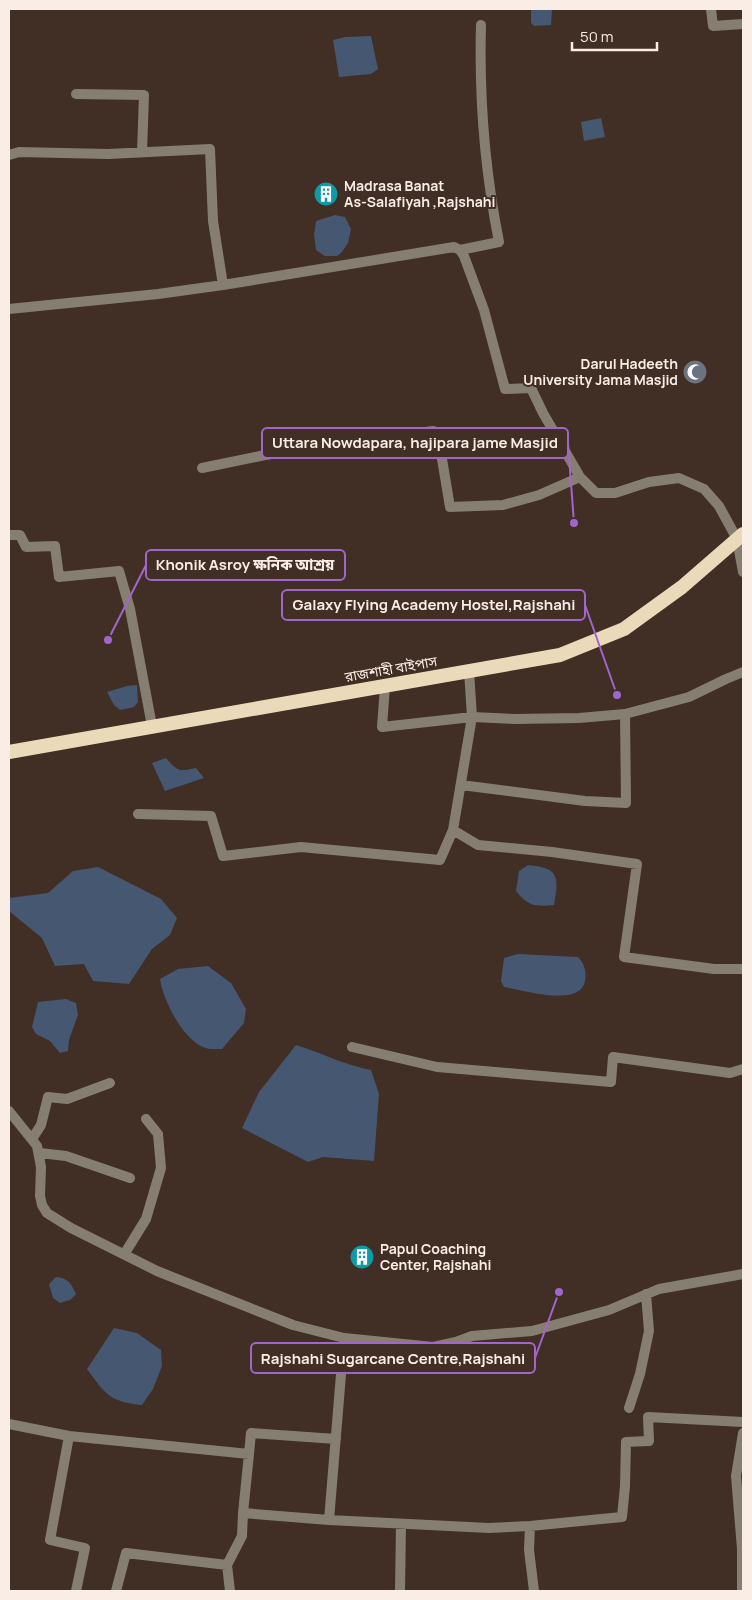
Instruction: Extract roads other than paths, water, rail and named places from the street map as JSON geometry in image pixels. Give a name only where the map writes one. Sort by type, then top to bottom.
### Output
[{"type":"highway","name":"রাজশাহী বাইপাস","points":[[9,752],[560,655],[624,628],[682,587],[740,536]]},
{"type":"street","points":[[711,9],[713,26],[743,24]]},
{"type":"street","points":[[460,250],[499,242],[490,198],[480,67],[481,25]]},
{"type":"street","points":[[76,94],[144,95],[142,152]]},
{"type":"street","points":[[9,155],[19,152],[108,154],[210,150],[213,221],[223,285]]},
{"type":"street","points":[[9,309],[158,294],[223,285],[454,247],[460,250],[464,256],[484,310],[506,389],[531,388],[543,413],[580,477],[596,493],[615,493],[649,482],[679,478],[704,489],[719,506],[740,536],[743,572]]},
{"type":"street","points":[[202,468],[265,455],[433,430],[442,459],[450,507],[503,505],[539,495],[580,477]]},
{"type":"street","points":[[9,535],[20,535],[26,547],[55,546],[59,577],[118,571],[130,609],[152,726]]},
{"type":"street","points":[[138,814],[211,816],[223,856],[301,847],[440,860],[454,830],[472,717],[469,671]]},
{"type":"street","points":[[385,686],[382,727],[472,717],[514,719],[580,718],[625,714],[689,697],[726,678],[743,672]]},
{"type":"street","points":[[461,785],[585,801],[626,803],[625,714]]},
{"type":"street","points":[[454,830],[478,845],[552,852],[637,864],[624,957],[714,969],[743,969]]},
{"type":"street","points":[[352,1047],[436,1067],[610,1082],[613,1057],[730,1073],[743,1069]]},
{"type":"street","points":[[32,1139],[41,1125],[48,1097],[67,1099],[110,1083]]},
{"type":"street","points":[[9,1111],[32,1139],[40,1154],[40,1196],[42,1205],[47,1213],[70,1228],[158,1270],[294,1325],[344,1338],[432,1347],[456,1342],[472,1336],[532,1331],[609,1310],[659,1289],[743,1274]]},
{"type":"street","points":[[125,1253],[146,1220],[161,1168],[158,1134],[146,1120]]},
{"type":"street","points":[[40,1154],[66,1156],[130,1178]]},
{"type":"street","points":[[630,1408],[640,1374],[649,1331],[646,1294]]},
{"type":"street","points":[[329,1520],[344,1338]]},
{"type":"street","points":[[243,1513],[476,1528],[530,1526],[622,1517],[626,1442],[649,1441],[648,1416],[743,1422]]},
{"type":"street","points":[[9,1424],[70,1436],[249,1454]]},
{"type":"street","points":[[230,1591],[227,1565],[242,1536],[251,1433],[336,1439]]},
{"type":"street","points":[[742,1591],[742,1549],[736,1476],[743,1433]]},
{"type":"street","points":[[70,1436],[50,1540],[85,1548],[76,1591]]},
{"type":"street","points":[[400,1591],[401,1524]]},
{"type":"street","points":[[530,1526],[529,1550],[534,1591]]},
{"type":"street","points":[[116,1591],[126,1553],[227,1565]]},
{"type":"water","points":[[531,9],[552,9],[551,25],[534,26],[531,23]]},
{"type":"water","points":[[371,36],[378,69],[371,74],[339,77],[333,40],[345,37]]},
{"type":"water","points":[[601,118],[605,137],[584,141],[581,122]]},
{"type":"water","points":[[335,215],[345,217],[351,229],[348,243],[337,256],[325,256],[316,250],[314,234],[316,221]]},
{"type":"water","points":[[137,685],[138,702],[134,707],[120,710],[114,705],[107,692],[127,686]]},
{"type":"water","points":[[166,758],[173,766],[182,770],[196,768],[204,778],[165,791],[152,763]]},
{"type":"water","points":[[528,865],[546,868],[554,875],[556,887],[554,905],[542,906],[528,903],[516,891],[519,871]]},
{"type":"water","points":[[98,867],[161,899],[177,918],[170,935],[152,949],[129,984],[93,981],[84,964],[55,966],[42,938],[9,911],[9,898],[48,893],[73,871]]},
{"type":"water","points":[[518,954],[578,957],[586,974],[585,981],[581,989],[573,994],[562,996],[536,994],[504,987],[501,981],[504,958]]},
{"type":"water","points":[[208,966],[231,983],[246,1009],[244,1023],[222,1049],[205,1048],[188,1036],[169,1007],[160,979],[178,969]]},
{"type":"water","points":[[66,999],[76,1003],[78,1015],[69,1040],[68,1051],[60,1053],[50,1041],[36,1034],[32,1027],[38,1002]]},
{"type":"water","points":[[296,1045],[371,1070],[379,1094],[374,1161],[323,1157],[308,1162],[242,1128],[259,1092]]},
{"type":"water","points":[[56,1277],[69,1282],[76,1294],[70,1300],[60,1303],[53,1298],[49,1284]]},
{"type":"water","points":[[114,1328],[137,1333],[161,1350],[162,1366],[153,1389],[142,1405],[115,1399],[104,1391],[87,1369]]},
{"type":"place","name":"Madrasa Banat As-Salafiyah ,Rajshahi","points":[[326,194]]},
{"type":"place","name":"Darul Hadeeth University Jama Masjid","points":[[695,372]]},
{"type":"place","name":"Uttara Nowdapara, hajipara jame Masjid","points":[[574,523]]},
{"type":"place","name":"Khonik Asroy ক্ষনিক আশ্রয়","points":[[108,640]]},
{"type":"place","name":"Galaxy Flying Academy Hostel,Rajshahi","points":[[617,695]]},
{"type":"place","name":"Papul Coaching Center, Rajshahi","points":[[362,1257]]},
{"type":"place","name":"Rajshahi Sugarcane Centre,Rajshahi","points":[[559,1292]]}]
